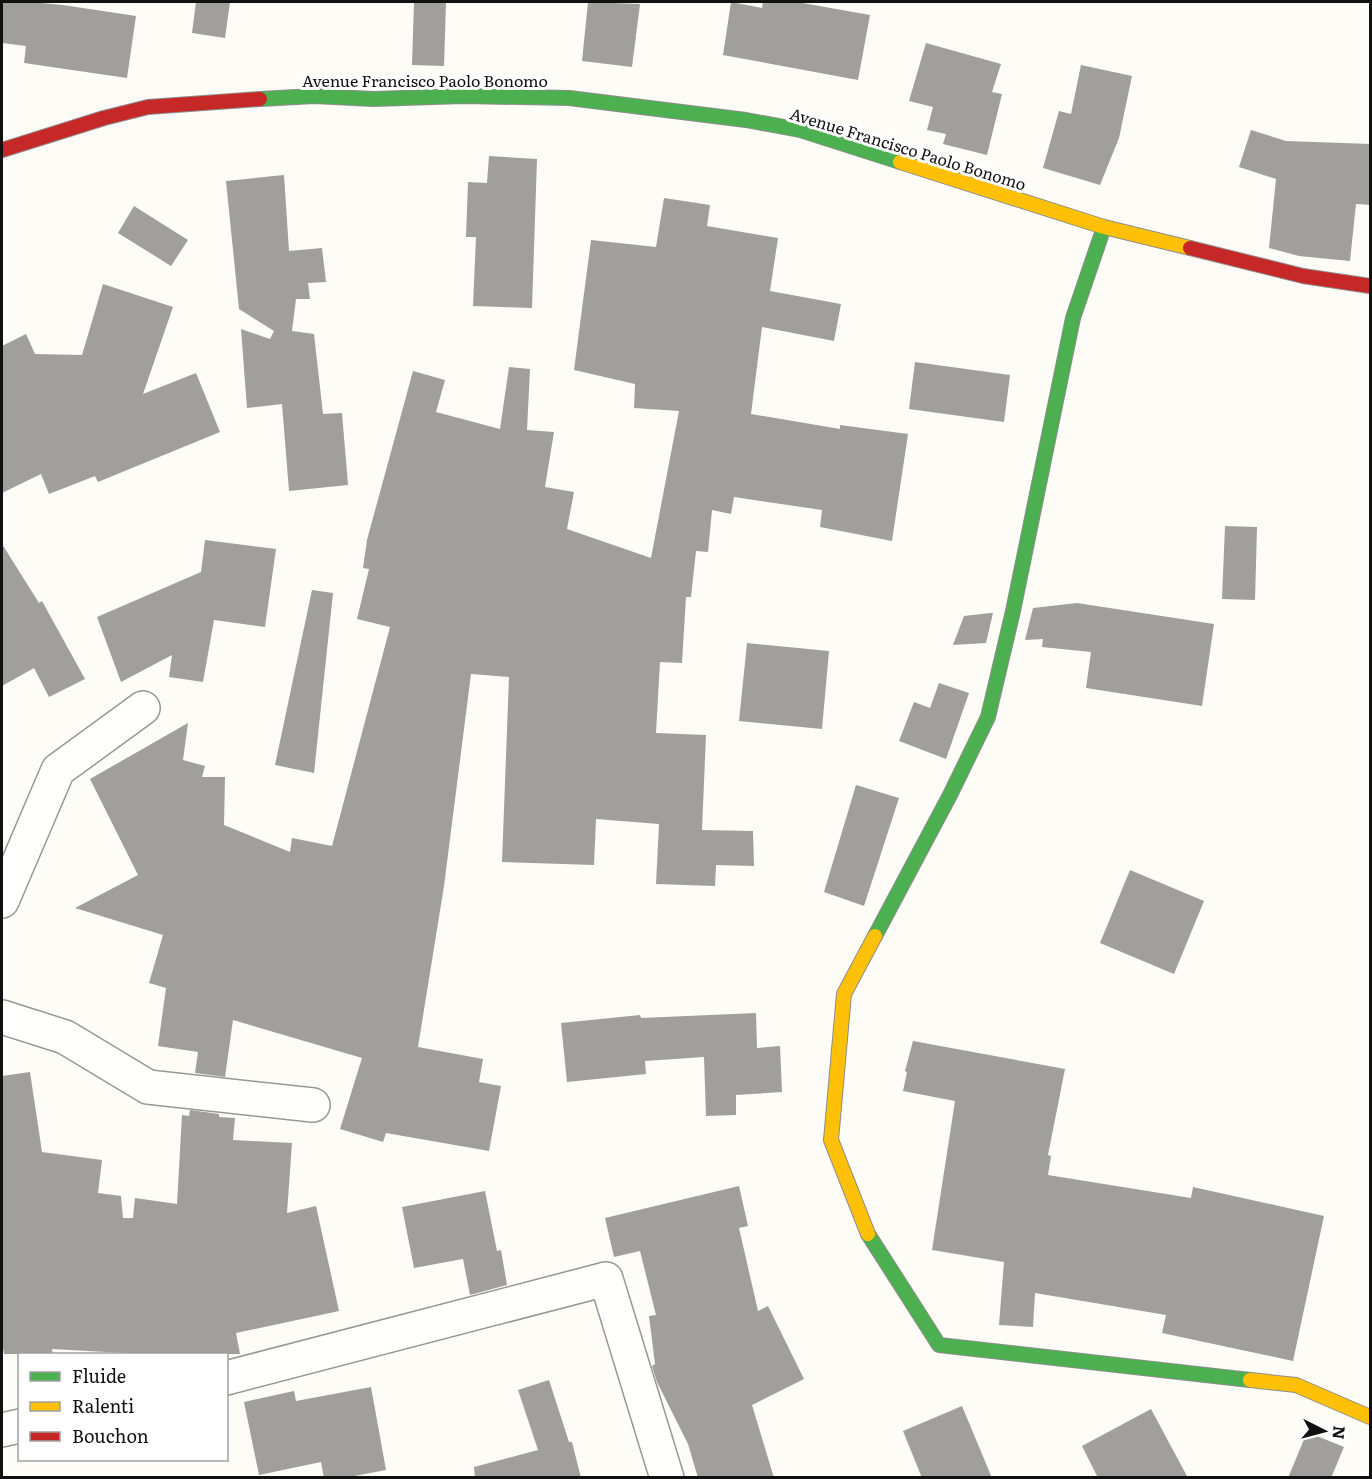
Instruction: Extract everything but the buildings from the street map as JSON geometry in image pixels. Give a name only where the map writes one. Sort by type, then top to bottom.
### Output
[{"type":"street","name":"Avenue Francisco Paolo Bonomo","points":[[2,150],[104,118],[148,107],[188,103],[314,96],[373,99],[464,96],[569,99],[746,120],[800,130],[1104,227],[1304,276],[1371,286]]},
{"type":"street","points":[[1104,227],[1073,318],[988,717],[950,795],[844,994],[831,1140],[870,1238],[939,1345],[1296,1385],[1371,1417]]},
{"type":"street","points":[[2,901],[58,770],[143,708]]},
{"type":"street","points":[[2,1017],[65,1037],[148,1086],[313,1105]]},
{"type":"street","points":[[228,1377],[606,1279],[667,1478]]},
{"type":"street","points":[[2,1430],[18,1426]]},
{"type":"traffic: fast","points":[[260,99],[314,96],[373,99],[464,96],[569,98],[746,120],[800,130],[900,162]]},
{"type":"traffic: fast","points":[[875,936],[950,795],[988,717],[1013,611],[1073,318],[1104,227]]},
{"type":"traffic: fast","points":[[868,1234],[939,1345],[1250,1380]]},
{"type":"traffic: slow","points":[[900,162],[1104,227],[1190,248]]},
{"type":"traffic: slow","points":[[868,1234],[831,1140],[844,994],[875,936]]},
{"type":"traffic: slow","points":[[1250,1380],[1296,1385],[1370,1417]]},
{"type":"traffic: jam","points":[[2,150],[104,118],[148,107],[260,99]]},
{"type":"traffic: jam","points":[[1190,248],[1303,276],[1370,286]]}]
